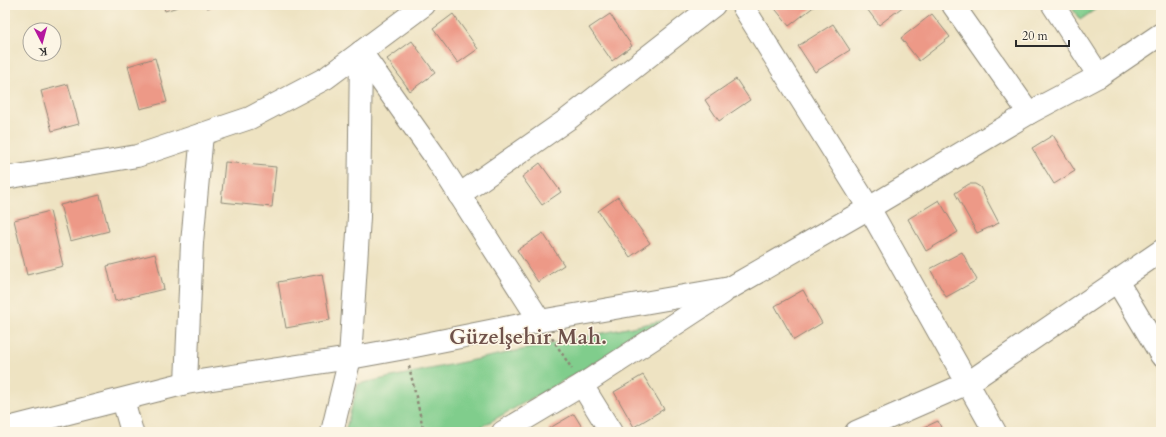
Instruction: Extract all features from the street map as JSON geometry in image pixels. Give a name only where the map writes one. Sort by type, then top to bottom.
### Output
[{"type":"street","points":[[5,178],[137,156],[250,118],[326,78],[424,5]]},
{"type":"street","points":[[459,196],[568,119],[714,5]]},
{"type":"street","points":[[742,5],[869,208],[995,432]]},
{"type":"street","points":[[953,5],[1029,114]]},
{"type":"street","points":[[1052,5],[1099,76]]},
{"type":"street","points":[[503,432],[582,385],[730,288],[1029,114],[1099,76],[1161,34]]},
{"type":"street","points":[[361,52],[436,158],[540,321]]},
{"type":"street","points":[[332,432],[350,358],[359,217],[361,52]]},
{"type":"street","points":[[186,384],[192,243],[202,134]]},
{"type":"street","points":[[856,432],[968,383],[1161,251]]},
{"type":"street","points":[[1117,281],[1161,355]]},
{"type":"street","points":[[5,429],[186,384],[350,358],[540,321],[730,288]]},
{"type":"street","points":[[582,385],[611,432]]},
{"type":"street","points":[[123,400],[132,432]]},
{"type":"path","points":[[540,321],[582,385]]},
{"type":"path","points":[[405,348],[424,432]]},
{"type":"green space","points":[[1070,5],[1093,5],[1096,9],[1080,20]]},
{"type":"green space","points":[[675,318],[472,432],[345,432],[358,384]]},
{"type":"building","points":[[163,5],[184,5],[165,11]]},
{"type":"building","points":[[206,5],[217,5],[217,6],[207,8]]},
{"type":"building","points":[[772,5],[816,5],[789,26]]},
{"type":"building","points":[[864,5],[905,5],[879,25]]},
{"type":"building","points":[[453,14],[478,49],[458,63],[433,29]]},
{"type":"building","points":[[610,14],[632,46],[612,61],[589,28]]},
{"type":"building","points":[[932,14],[950,37],[919,61],[901,38]]},
{"type":"building","points":[[833,24],[850,50],[815,72],[798,46]]},
{"type":"building","points":[[412,41],[435,73],[410,91],[387,59]]},
{"type":"building","points":[[155,58],[167,102],[140,109],[128,66]]},
{"type":"building","points":[[736,79],[750,100],[719,121],[705,100]]},
{"type":"building","points":[[68,84],[79,124],[52,131],[41,91]]},
{"type":"building","points":[[1053,135],[1075,171],[1054,184],[1032,148]]},
{"type":"building","points":[[225,162],[276,167],[272,207],[221,202]]},
{"type":"building","points":[[540,163],[561,192],[542,205],[522,177]]},
{"type":"building","points":[[969,184],[975,184],[980,187],[999,223],[977,233],[955,193]]},
{"type":"building","points":[[100,195],[109,231],[70,241],[60,205]]},
{"type":"building","points":[[618,197],[650,243],[630,257],[598,211]]},
{"type":"building","points":[[939,200],[958,232],[926,251],[908,219]]},
{"type":"building","points":[[50,211],[63,266],[27,275],[14,220]]},
{"type":"building","points":[[543,233],[564,265],[538,282],[517,250]]},
{"type":"building","points":[[962,252],[977,280],[946,297],[930,269]]},
{"type":"building","points":[[155,254],[164,289],[115,301],[107,266]]},
{"type":"building","points":[[322,274],[330,320],[286,328],[278,282]]},
{"type":"building","points":[[803,290],[822,323],[794,340],[775,306]]},
{"type":"building","points":[[643,375],[664,409],[634,427],[614,392]]},
{"type":"building","points":[[574,414],[585,432],[550,432],[548,429]]},
{"type":"building","points":[[938,421],[943,432],[914,432]]},
{"type":"district","name":"Güzelşehir Mah.","points":[[528,337]]}]
